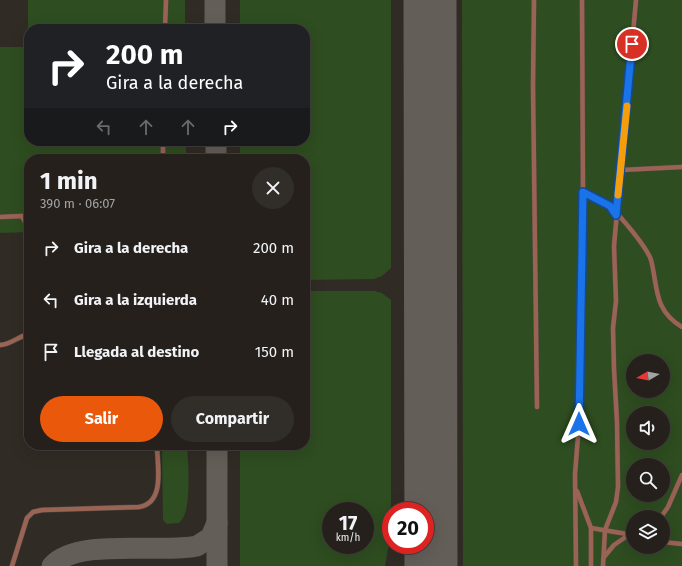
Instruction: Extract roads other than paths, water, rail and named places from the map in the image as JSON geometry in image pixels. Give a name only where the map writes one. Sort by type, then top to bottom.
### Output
[{"type":"lane","points":[[166,0],[166,24]]},
{"type":"lane","points":[[534,0],[533,86],[537,407]]},
{"type":"lane","points":[[576,566],[575,487],[579,424],[583,192],[582,0]]},
{"type":"lane","points":[[603,566],[605,530],[616,502],[618,487],[613,328],[616,301],[614,246],[636,0]]},
{"type":"lane","points":[[621,170],[682,167]]},
{"type":"lane","points":[[583,192],[610,206],[616,215],[644,246],[651,259],[655,289],[662,307],[669,316],[682,326]]},
{"type":"lane","points":[[0,217],[22,216],[24,220]]},
{"type":"lane","points":[[0,345],[5,345],[24,336]]},
{"type":"lane","points":[[12,566],[27,518],[33,512],[42,510],[139,507],[148,504],[156,496],[157,450]]},
{"type":"lane","points":[[666,510],[682,475]]},
{"type":"lane","points":[[575,487],[591,528],[591,566]]},
{"type":"lane","points":[[591,528],[626,534]]},
{"type":"lane","points":[[604,557],[614,545],[626,538]]},
{"type":"lane","points":[[670,543],[682,546]]}]
